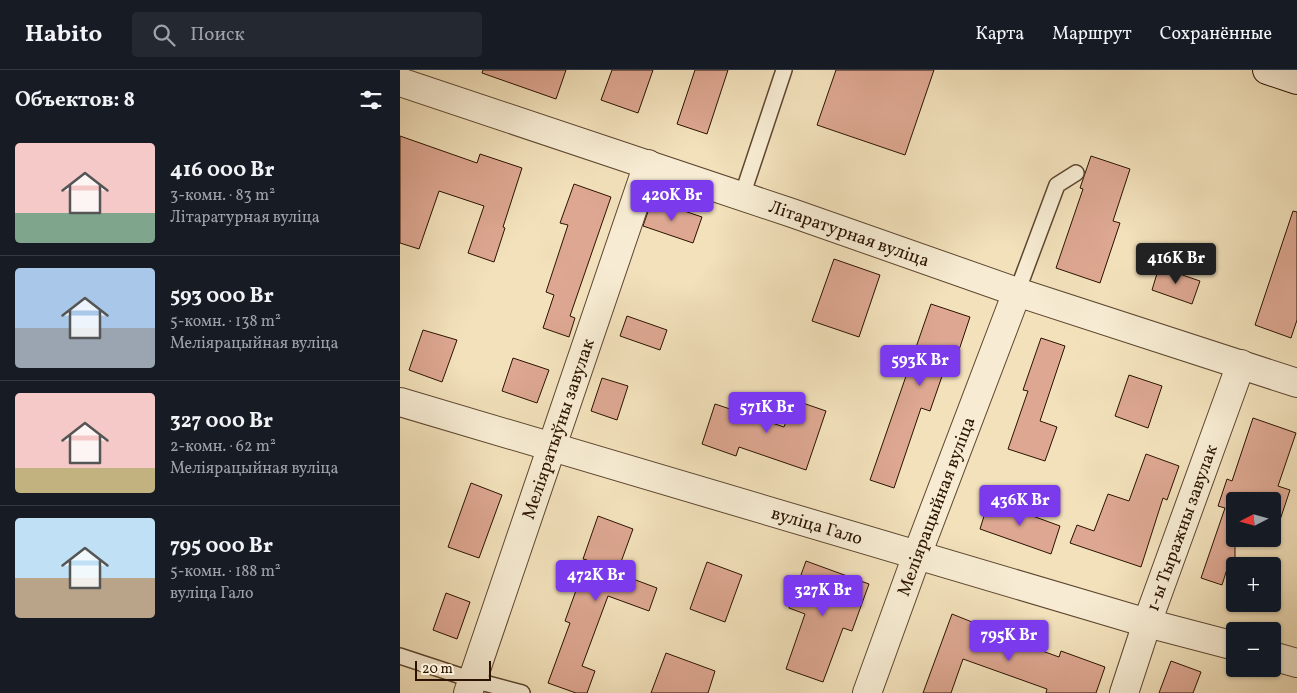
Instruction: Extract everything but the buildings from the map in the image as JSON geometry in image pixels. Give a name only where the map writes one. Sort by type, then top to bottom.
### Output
[{"type":"street","points":[[1267,70],[1297,80]]},
{"type":"street","name":"Літаратурная вуліца","points":[[400,82],[648,164],[1017,292],[1297,383]]},
{"type":"street","name":"Меліяратыўны завулак","points":[[471,686],[648,164]]},
{"type":"street","name":"Меліярацыйная вуліца","points":[[867,693],[917,555],[1017,292]]},
{"type":"street","name":"1-ы Тыражны завулак","points":[[1124,693],[1147,623],[1240,364]]},
{"type":"street","name":"вуліца Гало","points":[[400,402],[1147,623],[1226,644]]},
{"type":"street","points":[[1281,658],[1297,662]]},
{"type":"lane","points":[[742,196],[784,70]]},
{"type":"lane","points":[[1017,292],[1056,185],[1076,173]]},
{"type":"lane","points":[[400,656],[471,686],[522,693]]}]
